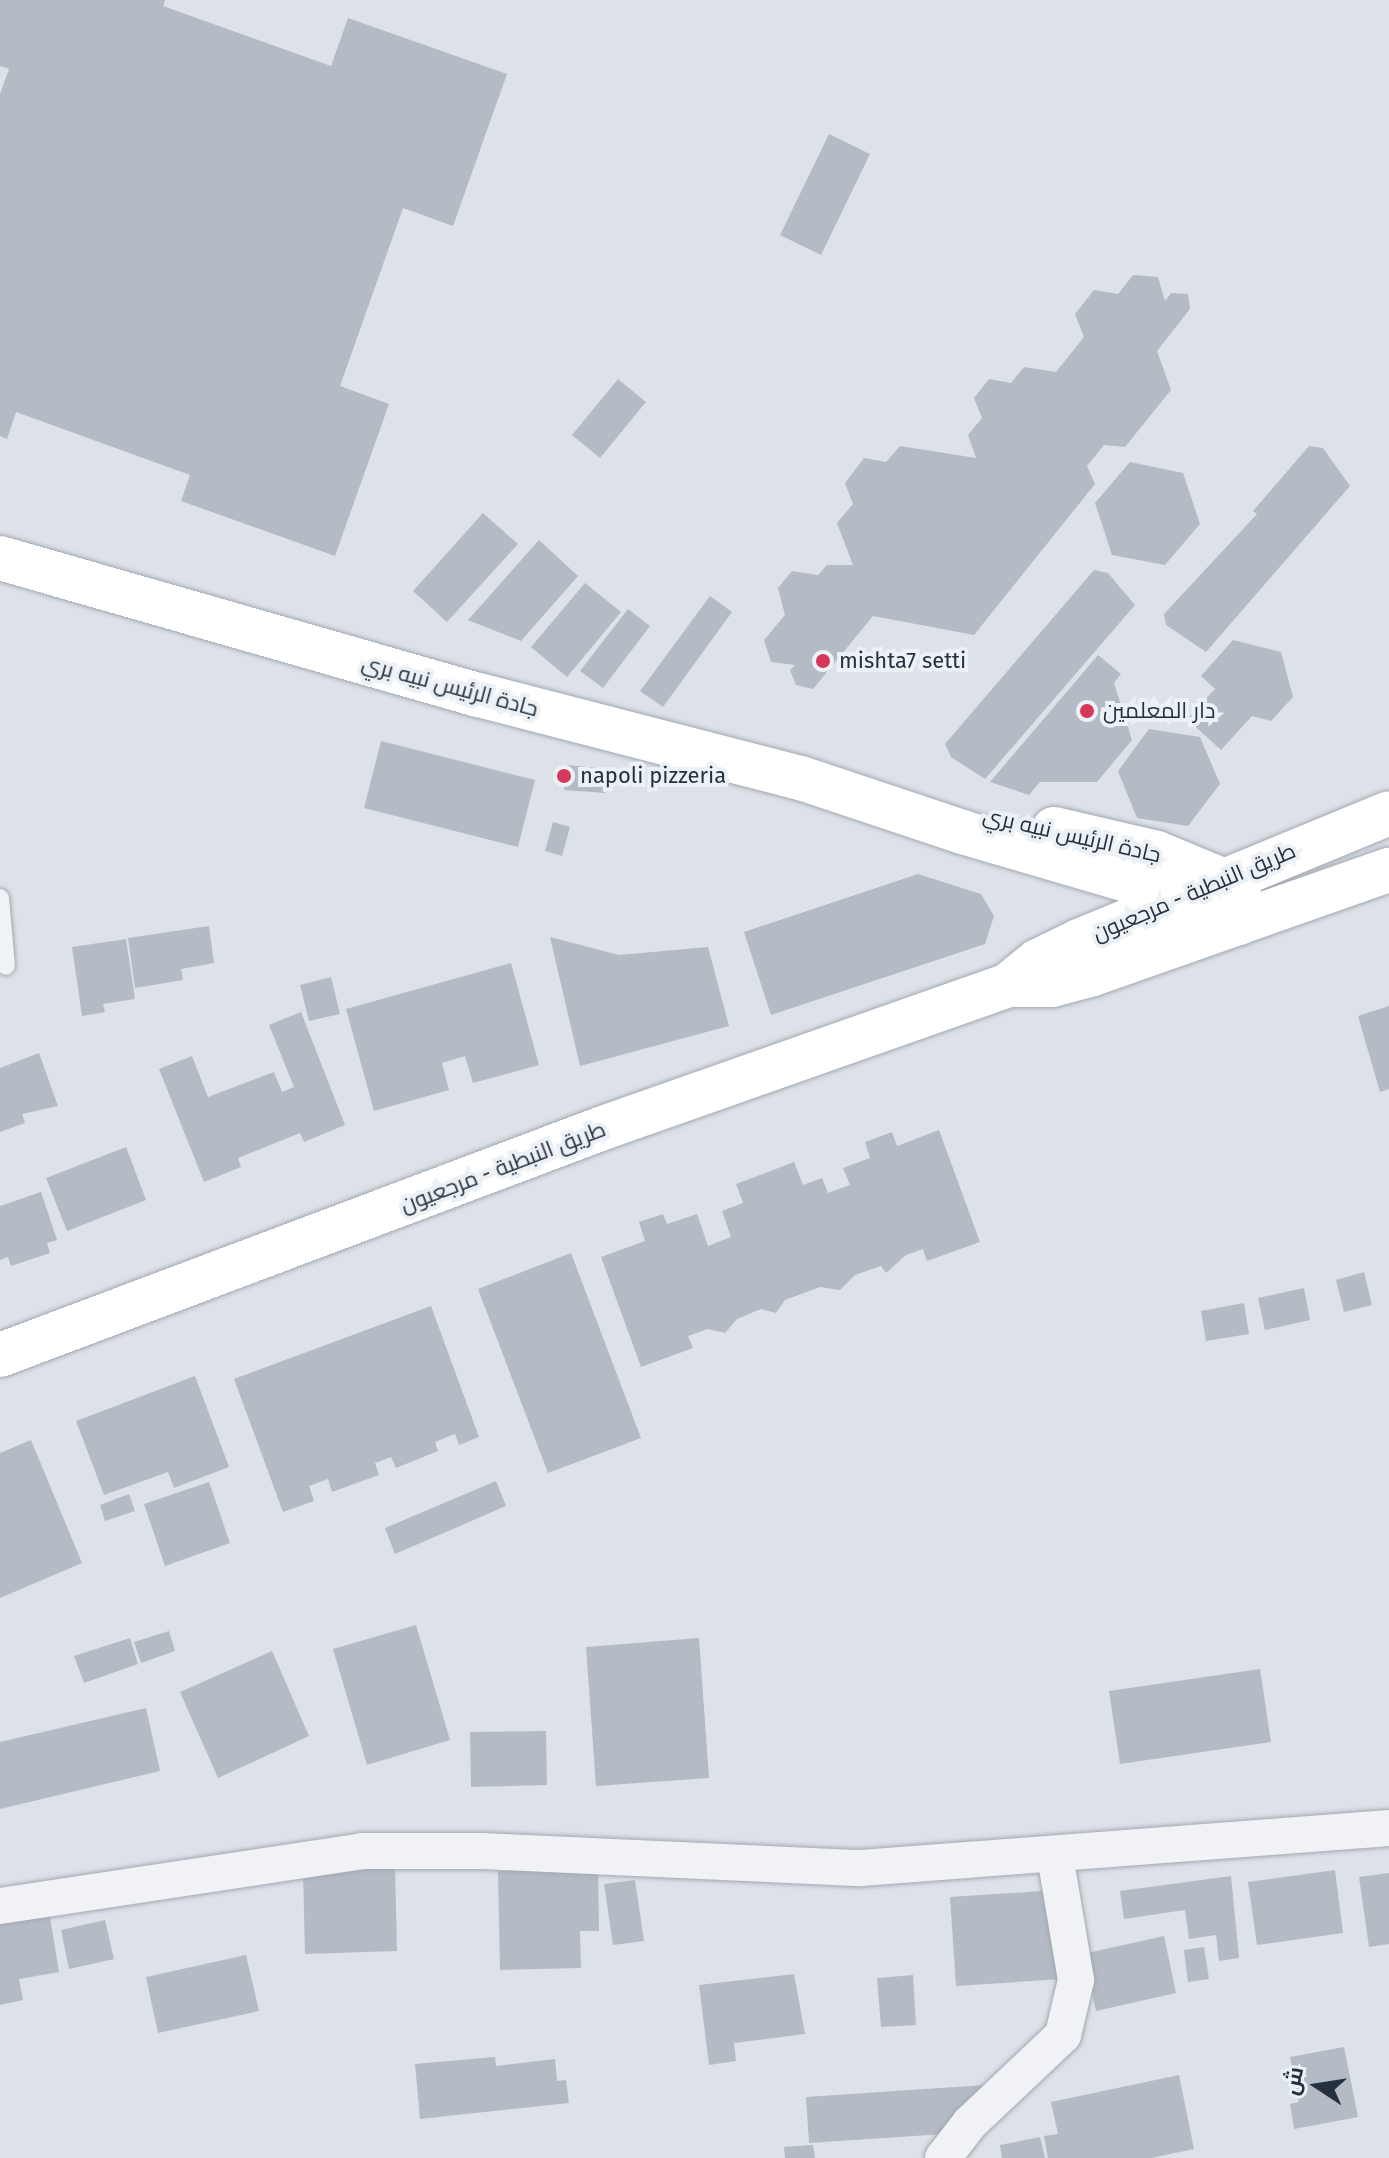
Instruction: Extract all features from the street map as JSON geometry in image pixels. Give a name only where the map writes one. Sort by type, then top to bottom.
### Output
[{"type":"main road","name":"جادة الرئيس نبيه بري","points":[[0,558],[479,695],[902,808],[962,832],[1185,897],[1239,923]]},
{"type":"main road","name":"جادة الرئيس نبيه بري","points":[[902,808],[947,807],[1157,853],[1226,879],[1280,909]]},
{"type":"main road","name":"طريق النبطية - مرجعيون","points":[[0,1355],[603,1128],[1008,985],[1066,948],[1389,813]]},
{"type":"main road","name":"طريق النبطية - مرجعيون","points":[[1008,985],[1052,985],[1389,870]]},
{"type":"street","points":[[0,1906],[362,1851],[482,1851],[861,1868],[1055,1856],[1389,1828]]},
{"type":"street","points":[[943,2158],[970,2123],[1063,2035],[1076,1980],[1055,1856]]},
{"type":"lane","points":[[0,898],[6,966]]},
{"type":"building","points":[[0,0],[165,0],[163,6],[331,66],[348,18],[507,74],[453,226],[403,208],[340,386],[389,404],[335,556],[181,501],[190,475],[16,412],[7,439],[0,436],[0,94],[9,69],[0,66]]},
{"type":"building","points":[[829,134],[870,154],[821,255],[780,235]]},
{"type":"building","points":[[1133,275],[1158,277],[1165,301],[1171,293],[1188,294],[1190,309],[1157,351],[1171,390],[1125,447],[1104,445],[1087,466],[1095,484],[974,635],[873,616],[813,689],[796,685],[790,670],[795,665],[771,662],[764,640],[785,615],[778,588],[792,571],[818,575],[827,565],[853,565],[837,523],[853,504],[845,483],[864,458],[886,462],[900,446],[976,458],[968,435],[982,418],[974,398],[989,379],[1011,383],[1024,367],[1056,372],[1084,337],[1075,314],[1094,290],[1118,294]]},
{"type":"building","points":[[618,379],[646,402],[600,458],[572,435]]},
{"type":"building","points":[[1309,446],[1323,448],[1350,486],[1206,652],[1166,625],[1164,614],[1257,514],[1253,511]]},
{"type":"building","points":[[1130,462],[1183,473],[1200,524],[1165,565],[1112,555],[1095,503]]},
{"type":"building","points":[[483,513],[518,544],[447,622],[413,591]]},
{"type":"building","points":[[539,540],[578,576],[521,641],[468,620]]},
{"type":"building","points":[[1094,570],[1108,573],[1135,605],[985,779],[951,757],[945,744]]},
{"type":"building","points":[[585,583],[621,612],[567,677],[531,647]]},
{"type":"building","points":[[710,596],[732,612],[663,707],[640,691]]},
{"type":"building","points":[[628,609],[650,626],[603,688],[580,671]]},
{"type":"building","points":[[1233,640],[1281,652],[1293,697],[1271,721],[1252,716],[1221,750],[1187,719],[1215,689],[1201,676]]},
{"type":"building","name":"دار المعلمين","points":[[1098,655],[1121,674],[1114,683],[1132,740],[1097,782],[1040,782],[1029,795],[990,782]]},
{"type":"building","points":[[1149,729],[1200,737],[1220,784],[1188,826],[1137,818],[1118,771]]},
{"type":"building","points":[[381,741],[535,780],[518,847],[364,808]]},
{"type":"building","points":[[567,765],[607,769],[605,793],[564,790]]},
{"type":"building","points":[[553,822],[570,827],[562,856],[545,851]]},
{"type":"building","points":[[918,874],[981,894],[994,916],[985,944],[771,1015],[744,932]]},
{"type":"building","points":[[209,926],[214,963],[181,969],[183,980],[135,988],[128,938]]},
{"type":"building","points":[[550,937],[619,955],[708,947],[729,1026],[580,1066]]},
{"type":"building","points":[[126,939],[135,999],[103,1004],[105,1012],[82,1016],[72,947]]},
{"type":"building","points":[[511,963],[539,1065],[473,1083],[465,1056],[442,1063],[449,1090],[374,1111],[346,1009]]},
{"type":"building","points":[[331,977],[340,1014],[309,1021],[300,985]]},
{"type":"building","points":[[1389,1006],[1389,1089],[1380,1092],[1358,1016]]},
{"type":"building","points":[[301,1012],[345,1125],[304,1142],[300,1133],[238,1158],[241,1167],[204,1182],[159,1069],[192,1056],[208,1097],[274,1072],[282,1092],[294,1087],[269,1025]]},
{"type":"building","points":[[39,1053],[58,1106],[22,1114],[25,1123],[0,1132],[0,1068]]},
{"type":"building","points":[[939,1130],[980,1242],[927,1261],[923,1249],[906,1255],[886,1273],[881,1266],[855,1275],[840,1290],[820,1287],[785,1300],[776,1313],[761,1309],[737,1319],[725,1333],[708,1329],[688,1336],[693,1348],[641,1367],[601,1257],[645,1241],[639,1222],[663,1214],[667,1224],[697,1214],[708,1246],[731,1237],[722,1211],[743,1203],[736,1184],[794,1162],[803,1185],[822,1178],[828,1193],[850,1185],[843,1168],[870,1158],[865,1142],[892,1132],[897,1146]]},
{"type":"building","points":[[126,1147],[146,1200],[67,1231],[46,1178]]},
{"type":"building","points":[[41,1192],[57,1240],[47,1243],[50,1253],[11,1266],[8,1257],[0,1260],[0,1206]]},
{"type":"building","points":[[571,1253],[641,1438],[548,1473],[478,1289]]},
{"type":"building","points":[[1364,1272],[1372,1305],[1344,1312],[1336,1280]]},
{"type":"building","points":[[1304,1288],[1310,1320],[1265,1330],[1258,1298]]},
{"type":"building","points":[[1244,1303],[1249,1334],[1206,1341],[1201,1311]]},
{"type":"building","points":[[431,1306],[479,1437],[459,1445],[455,1434],[435,1442],[438,1451],[396,1468],[391,1457],[375,1463],[379,1475],[332,1492],[328,1479],[309,1486],[314,1501],[283,1512],[234,1379]]},
{"type":"building","points":[[195,1376],[229,1467],[174,1488],[168,1472],[104,1495],[76,1421]]},
{"type":"building","points":[[31,1440],[82,1563],[0,1598],[0,1453]]},
{"type":"building","points":[[496,1481],[506,1506],[395,1554],[385,1528]]},
{"type":"building","points":[[209,1482],[230,1543],[165,1566],[144,1504]]},
{"type":"building","points":[[129,1494],[135,1511],[105,1521],[100,1505]]},
{"type":"building","points":[[416,1625],[450,1740],[367,1765],[333,1649]]},
{"type":"building","points":[[169,1631],[175,1651],[141,1663],[134,1642]]},
{"type":"building","points":[[130,1638],[138,1664],[84,1683],[74,1656]]},
{"type":"building","points":[[699,1638],[709,1778],[596,1786],[586,1647]]},
{"type":"building","points":[[272,1651],[309,1736],[218,1778],[180,1692]]},
{"type":"building","points":[[1260,1669],[1271,1742],[1120,1764],[1109,1691]]},
{"type":"building","points":[[146,1708],[160,1771],[0,1809],[0,1742]]},
{"type":"building","points":[[546,1731],[547,1785],[471,1787],[470,1732]]},
{"type":"building","points":[[395,1867],[397,1951],[305,1954],[303,1870]]},
{"type":"building","points":[[598,1869],[599,1931],[580,1931],[581,1968],[500,1970],[498,1871]]},
{"type":"building","points":[[1335,1870],[1343,1933],[1257,1945],[1248,1882]]},
{"type":"building","points":[[1389,1873],[1389,1944],[1369,1947],[1359,1877]]},
{"type":"building","points":[[1231,1876],[1239,1958],[1219,1961],[1216,1935],[1189,1939],[1185,1910],[1124,1919],[1120,1891]]},
{"type":"building","points":[[635,1880],[644,1941],[613,1945],[604,1884]]},
{"type":"building","points":[[1057,1890],[1062,1979],[956,1986],[950,1897]]},
{"type":"building","points":[[49,1911],[59,1972],[19,1979],[23,2000],[0,2005],[0,1920]]},
{"type":"building","points":[[105,1920],[114,1959],[69,1969],[61,1930]]},
{"type":"building","points":[[1164,1936],[1176,1993],[1096,2011],[1083,1954]]},
{"type":"building","points":[[1204,1947],[1209,1979],[1188,1982],[1184,1950]]},
{"type":"building","points":[[246,1955],[259,2011],[158,2033],[146,1977]]},
{"type":"building","points":[[794,1974],[805,2034],[734,2043],[736,2061],[709,2065],[699,1985]]},
{"type":"building","points":[[913,1975],[916,2025],[881,2027],[877,1978]]},
{"type":"building","points":[[1344,2047],[1358,2117],[1294,2129],[1290,2104],[1299,2102],[1290,2057]]},
{"type":"building","points":[[495,2057],[496,2066],[555,2059],[557,2081],[566,2080],[569,2103],[420,2119],[415,2064]]},
{"type":"building","points":[[1179,2075],[1194,2149],[1151,2158],[1048,2158],[1044,2136],[1058,2134],[1051,2102]]},
{"type":"building","points":[[985,2085],[959,2133],[809,2143],[806,2097]]},
{"type":"building","points":[[1040,2137],[1045,2158],[1002,2158],[1000,2145]]},
{"type":"building","points":[[813,2145],[815,2158],[785,2158],[784,2147]]},
{"type":"place","name":"mishta7 setti","points":[[823,661]]},
{"type":"place","name":"دار المعلمين","points":[[1087,711]]},
{"type":"place","name":"napoli pizzeria","points":[[564,776]]}]
